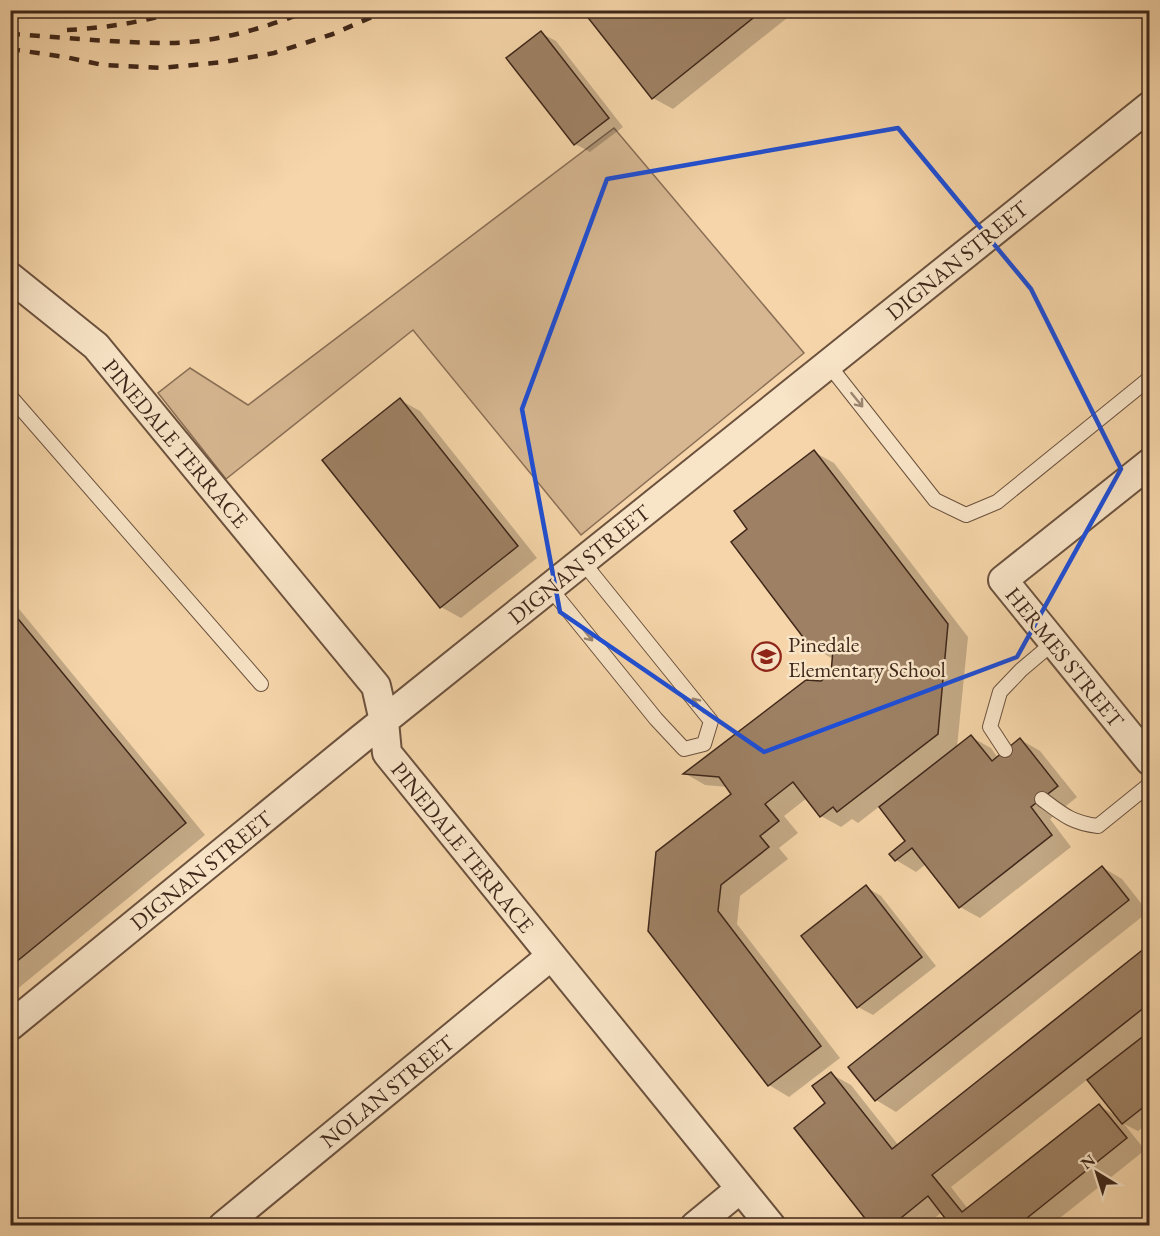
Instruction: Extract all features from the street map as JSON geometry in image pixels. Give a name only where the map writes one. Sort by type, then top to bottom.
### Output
[{"type":"street","name":"DIGNAN STREET","points":[[10,1026],[582,561],[1149,106]]},
{"type":"street","name":"PINEDALE TERRACE","points":[[10,277],[96,346],[376,686],[384,721],[387,753],[771,1226]]},
{"type":"street","name":"HERMES STREET","points":[[1149,463],[1003,580],[1149,761]]},
{"type":"street","name":"NOLAN STREET","points":[[223,1226],[551,957]]},
{"type":"street","points":[[695,1226],[740,1188]]},
{"type":"lane","points":[[828,364],[935,500],[966,515],[997,502],[1149,378]]},
{"type":"lane","points":[[10,396],[261,684]]},
{"type":"lane","points":[[550,588],[656,719],[684,750],[704,744],[711,721],[582,561]]},
{"type":"lane","points":[[1005,750],[990,727],[1000,692],[1021,670],[1053,643]]},
{"type":"lane","points":[[1042,798],[1064,816],[1080,824],[1098,826],[1149,784]]},
{"type":"highlighted area","points":[[898,128],[1031,289],[1121,469],[1017,657],[764,752],[560,612],[522,409],[607,179]]},
{"type":"shaded area","points":[[614,128],[804,353],[581,535],[413,330],[226,479],[158,393],[190,368],[248,405]]},
{"type":"building","points":[[582,10],[763,10],[652,99]]},
{"type":"building","points":[[541,31],[609,118],[574,145],[506,58]]},
{"type":"building","points":[[400,398],[518,546],[440,608],[322,460]]},
{"type":"building","points":[[814,450],[948,624],[938,734],[837,812],[833,807],[820,817],[793,782],[765,804],[779,821],[760,836],[769,847],[721,885],[718,911],[821,1046],[768,1086],[648,931],[656,852],[731,794],[719,777],[683,774],[806,680],[821,681],[831,673],[833,650],[812,649],[731,542],[747,529],[734,511]]},
{"type":"building","points":[[10,609],[186,823],[10,967]]},
{"type":"building","points":[[971,735],[992,761],[1020,738],[1058,786],[1031,807],[1052,835],[959,908],[912,848],[895,861],[889,854],[905,841],[879,807]]},
{"type":"building","points":[[1102,866],[1129,900],[875,1101],[848,1067]]},
{"type":"building","points":[[866,885],[922,957],[857,1008],[801,936]]},
{"type":"building","points":[[1150,944],[1150,1003],[932,1175],[962,1212],[1099,1104],[1127,1138],[1017,1226],[951,1226],[928,1196],[891,1226],[871,1226],[794,1128],[825,1103],[812,1086],[831,1072],[892,1149]]},
{"type":"building","points":[[1150,1031],[1150,1102],[1122,1124],[1087,1080]]},
{"type":"railway","points":[[67,30],[125,24],[182,10]]},
{"type":"railway","points":[[10,34],[128,42],[185,42],[240,33],[310,10]]},
{"type":"railway","points":[[10,49],[103,65],[161,68],[224,62],[274,53],[333,34],[388,10]]},
{"type":"place","name":"Pinedale Elementary School","points":[[767,657]]}]
